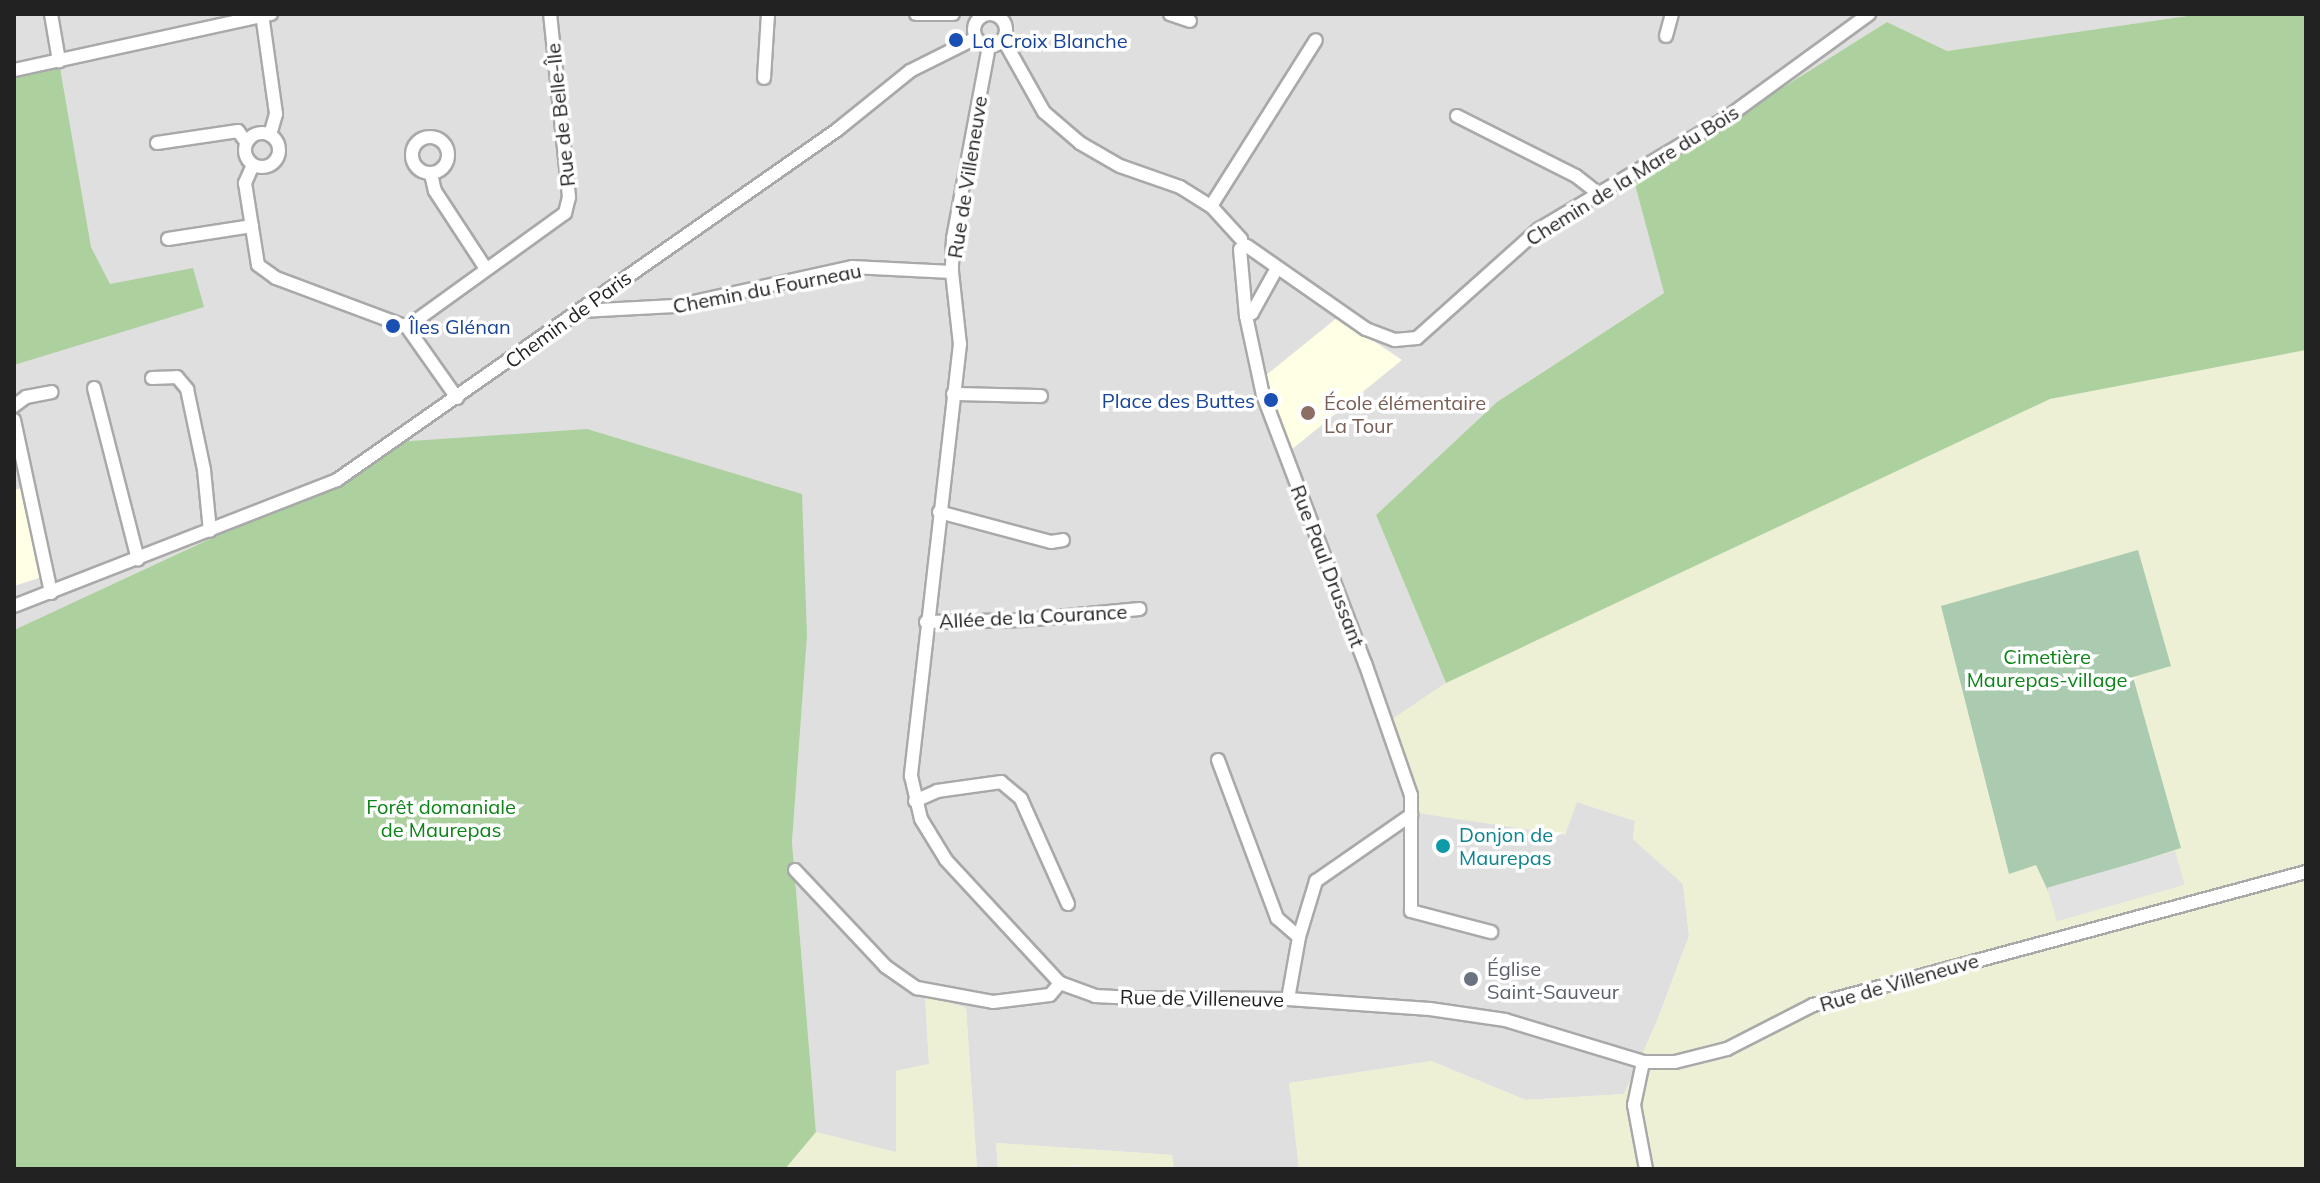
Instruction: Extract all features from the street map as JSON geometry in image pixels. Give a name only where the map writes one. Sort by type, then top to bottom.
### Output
[{"type":"street","points":[[51,14],[59,61]]},
{"type":"street","name":"Rue de Belle-Île","points":[[407,327],[565,213],[569,197],[550,14]]},
{"type":"street","points":[[764,78],[768,14]]},
{"type":"street","points":[[916,14],[953,14]]},
{"type":"street","points":[[1003,39],[989,46],[976,38],[976,16],[992,14],[1004,17],[1003,39],[1044,112],[1080,143],[1120,166],[1180,187],[1211,206],[1243,244],[1277,268],[1252,313],[1246,316],[1243,244]]},
{"type":"street","points":[[1170,14],[1190,21]]},
{"type":"street","points":[[1666,36],[1672,14]]},
{"type":"street","name":"Chemin de la Mare du Bois","points":[[1277,268],[1366,329],[1395,340],[1417,338],[1539,229],[1726,118],[1869,14]]},
{"type":"street","points":[[14,70],[265,15],[276,114],[270,135]]},
{"type":"street","name":"Chemin de Paris","points":[[14,606],[337,480],[837,130],[910,71],[976,38]]},
{"type":"street","points":[[1211,206],[1316,40]]},
{"type":"street","name":"Rue de Villeneuve","points":[[989,46],[953,238],[952,272],[960,344],[926,622],[911,776],[915,801],[932,840],[946,860],[1060,983],[1095,996],[1382,1003],[1494,1017],[1643,1062],[1675,1062],[1711,1055],[1813,1005],[2306,872]]},
{"type":"street","points":[[1457,116],[1576,176],[1599,194]]},
{"type":"street","points":[[157,143],[238,131],[246,142]]},
{"type":"street","points":[[254,135],[270,135],[277,143],[277,158],[264,167],[253,165],[244,153],[246,142],[254,135]]},
{"type":"street","points":[[253,165],[245,183],[258,265],[266,272],[407,327],[457,398]]},
{"type":"street","points":[[431,174],[435,191],[486,269]]},
{"type":"street","points":[[168,239],[252,226]]},
{"type":"street","name":"Chemin du Fourneau","points":[[581,311],[675,306],[852,267],[952,272]]},
{"type":"street","name":"Rue Paul Drussant","points":[[1246,316],[1263,395],[1411,795],[1411,911],[1491,932]]},
{"type":"street","points":[[152,378],[177,377],[187,389],[204,470],[210,531]]},
{"type":"street","points":[[94,388],[138,559]]},
{"type":"street","points":[[14,406],[26,397],[52,392]]},
{"type":"street","points":[[953,394],[1041,396]]},
{"type":"street","points":[[14,420],[51,593]]},
{"type":"street","points":[[939,512],[1051,542],[1063,540]]},
{"type":"street","name":"Allée de la Courance","points":[[926,622],[1025,620],[1139,609]]},
{"type":"street","points":[[1218,760],[1277,918],[1299,937]]},
{"type":"street","points":[[915,801],[937,791],[1001,782],[1021,799],[1068,904]]},
{"type":"street","points":[[1288,999],[1299,937],[1316,881],[1411,815]]},
{"type":"street","points":[[795,870],[885,966],[917,988],[957,998],[993,1002],[1050,995],[1060,983]]},
{"type":"street","points":[[1643,1062],[1634,1105],[1646,1169]]},
{"type":"shaded area","points":[[14,14],[2201,14],[1947,51],[1887,22],[1634,181],[1664,293],[1497,402],[1376,515],[1446,683],[1391,720],[1577,802],[1635,821],[1633,839],[1683,884],[1689,936],[1657,1021],[1624,1094],[1526,1100],[1431,1061],[1290,1083],[1299,1169],[1174,1169],[1172,1155],[996,1143],[998,1169],[977,1169],[966,1008],[925,995],[929,1064],[896,1071],[896,1153],[816,1132],[792,842],[807,636],[317,489],[14,630]]},
{"type":"shaded area","name":"École élémentaire La Tour","points":[[1338,317],[1402,360],[1291,450],[1265,376]]},
{"type":"shaded area","points":[[29,486],[48,575],[14,586],[14,490]]},
{"type":"shaded area","points":[[2175,851],[2185,885],[2057,921],[2047,888]]},
{"type":"green space","points":[[2201,14],[2306,14],[2306,350],[2050,399],[1446,683],[1376,515],[1497,402],[1664,293],[1634,181],[1887,22],[1947,51]]},
{"type":"green space","points":[[60,68],[91,247],[110,284],[193,268],[204,307],[14,365],[14,78]]},
{"type":"green space","points":[[2306,350],[2306,1169],[1299,1169],[1289,1083],[1431,1061],[1525,1100],[1624,1094],[1657,1021],[1689,936],[1683,884],[1633,839],[1635,821],[1577,802],[1565,835],[1417,813],[1391,720],[1446,683],[2050,399]]},
{"type":"green space","name":"Forêt domaniale de Maurepas","points":[[587,429],[802,494],[807,636],[792,842],[816,1132],[785,1169],[14,1169],[14,630],[317,489],[396,442]]},
{"type":"green space","name":"Cimetière Maurepas-village","points":[[2138,550],[2171,666],[2133,677],[2181,848],[2048,891],[2036,865],[2009,874],[1941,606]]},
{"type":"green space","points":[[925,994],[966,1008],[977,1169],[785,1169],[816,1132],[896,1152],[896,1071],[929,1064]]},
{"type":"green space","points":[[996,1143],[1172,1155],[1174,1169],[1081,1169],[1080,1164],[1055,1169],[998,1169]]},
{"type":"place","name":"La Croix Blanche","points":[[956,40]]},
{"type":"place","name":"Îles Glénan","points":[[393,326]]},
{"type":"place","name":"Place des Buttes","points":[[1271,400]]},
{"type":"place","name":"École élémentaire La Tour","points":[[1308,413]]},
{"type":"place","name":"Donjon de Maurepas","points":[[1443,846]]},
{"type":"place","name":"Église Saint-Sauveur","points":[[1471,979]]}]
